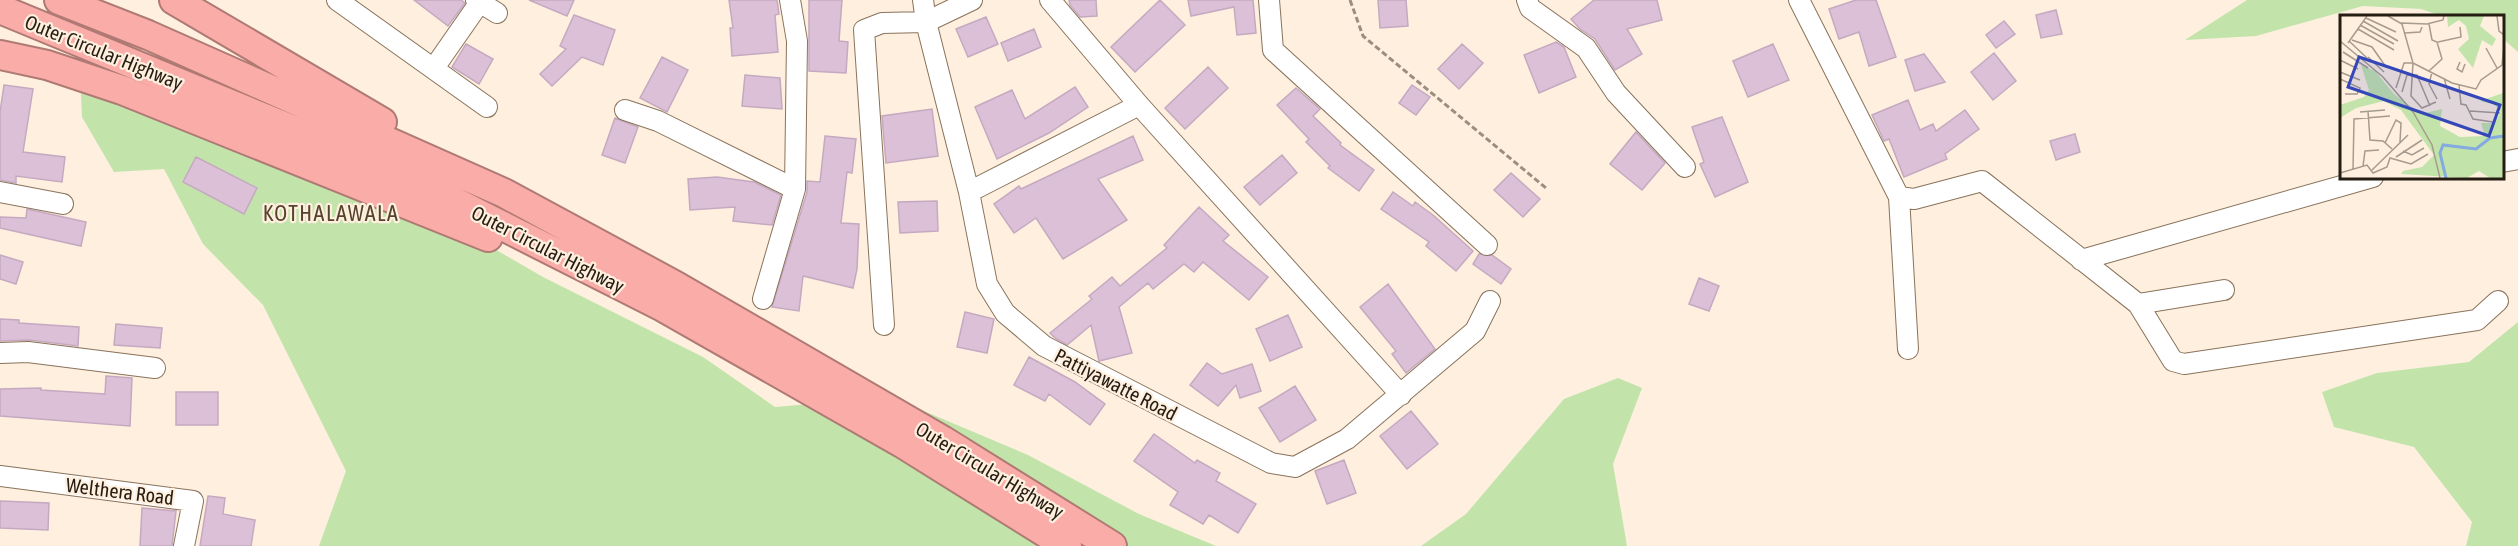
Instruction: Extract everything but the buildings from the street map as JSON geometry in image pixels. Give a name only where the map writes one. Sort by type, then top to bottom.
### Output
[{"type":"highway","name":"Outer Circular Highway","points":[[58,0],[148,35],[504,193],[676,286],[902,443],[1067,546]]},
{"type":"highway","points":[[174,0],[504,193]]},
{"type":"highway","name":"Outer Circular Highway","points":[[0,9],[400,174],[663,307],[795,369],[971,457],[1112,546]]},
{"type":"highway","points":[[0,56],[47,65],[122,90],[663,307]]},
{"type":"street","points":[[338,0],[487,107]]},
{"type":"street","points":[[763,299],[795,189],[796,41],[790,0]]},
{"type":"street","name":"Pattiyawatte Road","points":[[923,0],[926,22],[969,192],[987,284],[1005,313],[1044,346],[1271,463],[1295,466],[1347,439],[1401,395],[1475,331],[1490,301]]},
{"type":"street","points":[[884,325],[864,30],[882,23],[926,22],[972,0]]},
{"type":"street","points":[[1050,0],[1139,105],[1401,395]]},
{"type":"street","points":[[1269,0],[1273,50],[1487,245]]},
{"type":"street","points":[[1527,0],[1530,9],[1586,48],[1616,93],[1685,167]]},
{"type":"street","points":[[1799,0],[1899,197],[1908,349]]},
{"type":"street","points":[[434,68],[484,5]]},
{"type":"street","points":[[969,192],[1139,105]]},
{"type":"street","points":[[626,110],[658,121],[795,189]]},
{"type":"street","points":[[2503,162],[2518,159]]},
{"type":"street","points":[[2081,260],[2369,178]]},
{"type":"street","points":[[1899,197],[1914,199],[1982,181],[2138,304],[2173,361],[2184,364],[2477,320],[2498,300]]},
{"type":"street","points":[[0,192],[63,204]]},
{"type":"street","points":[[2138,304],[2224,290]]},
{"type":"street","points":[[0,353],[28,352],[155,368]]},
{"type":"street","name":"Welthera Road","points":[[0,476],[193,501],[184,546]]},
{"type":"path","points":[[1350,0],[1363,36],[1546,188]]},
{"type":"green space","points":[[2247,0],[2518,0],[2518,52],[2503,39],[2503,15],[2439,15],[2421,9],[2363,6],[2256,36],[2185,40]]},
{"type":"green space","points":[[80,74],[436,215],[543,277],[703,357],[775,407],[891,397],[1028,455],[1139,514],[1216,546],[319,546],[346,471],[263,305],[203,244],[164,169],[114,172],[82,117]]},
{"type":"green space","points":[[2518,322],[2518,546],[2466,546],[2472,522],[2414,447],[2334,427],[2322,392],[2377,373],[2469,362]]},
{"type":"green space","points":[[1618,378],[1642,388],[1613,464],[1627,546],[1421,546],[1466,514],[1564,399]]},
{"type":"district","name":"KOTHALAWALA","points":[[331,213]]}]
